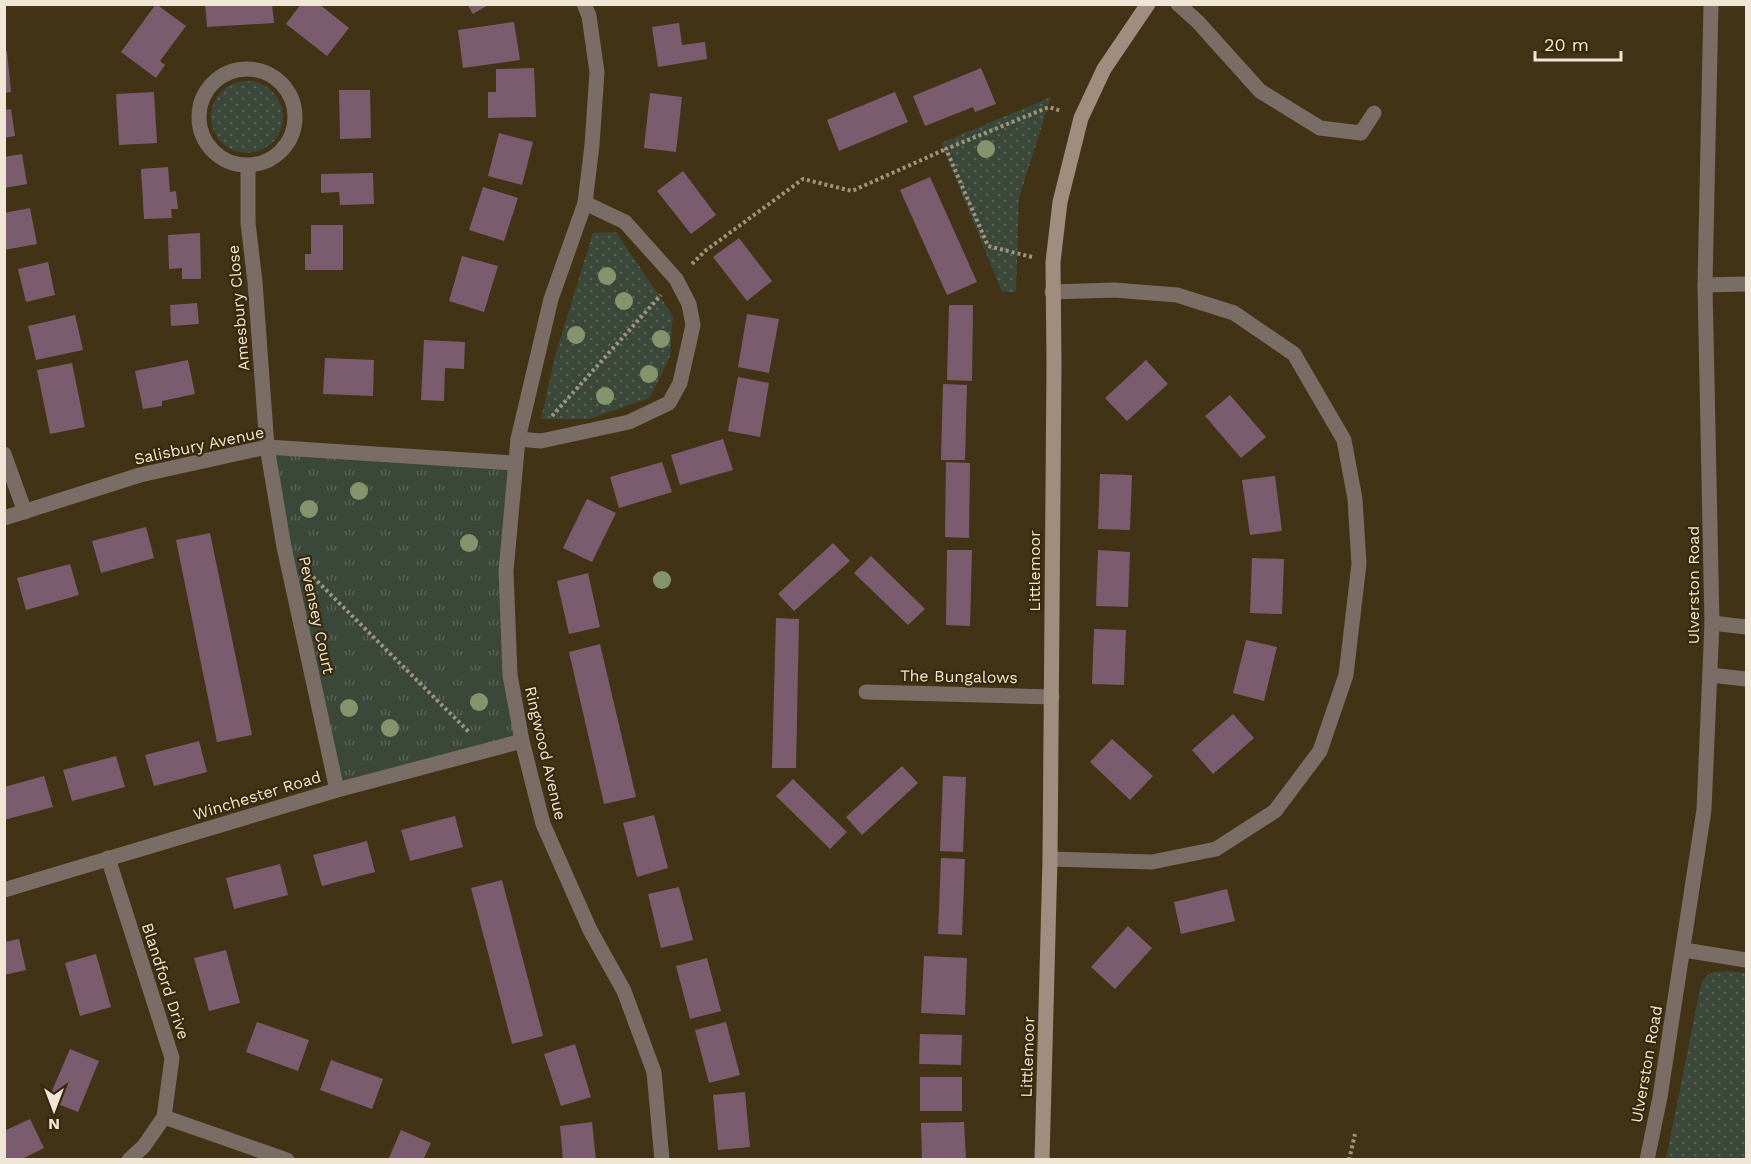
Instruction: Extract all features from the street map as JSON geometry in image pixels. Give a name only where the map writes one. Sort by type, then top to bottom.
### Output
[{"type":"main road","name":"Littlemoor","points":[[1042,1160],[1052,696],[1053,262],[1060,202],[1082,118],[1104,69],[1148,4]]},
{"type":"street","name":"Ringwood Avenue","points":[[584,4],[589,16],[597,72],[585,203],[550,299],[518,439],[506,571],[506,616],[510,675],[522,741],[543,825],[590,930],[624,991],[654,1072],[662,1160]]},
{"type":"street","points":[[1178,4],[1198,22],[1260,92],[1320,128],[1361,133],[1374,113]]},
{"type":"street","name":"Ulverston Road","points":[[1647,1160],[1660,1097],[1684,950],[1704,810],[1712,623],[1705,285],[1711,4]]},
{"type":"street","points":[[260,69],[284,84],[297,109],[293,137],[275,159],[248,167],[221,160],[202,139],[198,111],[209,85],[232,70],[260,69]]},
{"type":"street","name":"Amesbury Close","points":[[248,167],[248,223],[255,282],[267,447]]},
{"type":"street","points":[[518,439],[541,441],[629,422],[669,403],[680,383],[693,325],[689,304],[676,279],[625,222],[585,203]]},
{"type":"street","points":[[1705,285],[1746,284]]},
{"type":"street","points":[[1050,859],[1152,862],[1216,849],[1275,811],[1320,751],[1324,740],[1346,675],[1359,564],[1355,499],[1344,440],[1294,354],[1234,313],[1177,295],[1114,290],[1052,292]]},
{"type":"street","name":"Salisbury Avenue","points":[[4,518],[140,475],[267,447],[515,462]]},
{"type":"street","name":"Pevensey Court","points":[[267,447],[284,547],[337,790]]},
{"type":"street","points":[[4,454],[25,512]]},
{"type":"street","points":[[1712,623],[1746,627]]},
{"type":"street","points":[[1710,675],[1746,679]]},
{"type":"street","name":"The Bungalows","points":[[866,692],[1052,696]]},
{"type":"street","name":"Winchester Road","points":[[4,890],[337,790],[522,741]]},
{"type":"street","name":"Blandford Drive","points":[[108,858],[172,1058],[164,1117],[144,1146],[129,1160]]},
{"type":"street","points":[[1684,950],[1746,960]]},
{"type":"street","points":[[164,1117],[287,1160]]},
{"type":"path","points":[[541,441],[551,417],[676,279],[705,251],[803,179],[852,191],[1049,107],[1082,118]]},
{"type":"path","points":[[946,149],[988,246],[1053,262]]},
{"type":"path","points":[[284,547],[487,750]]},
{"type":"path","points":[[1349,1160],[1355,1134]]},
{"type":"green space","points":[[247,81],[267,87],[277,97],[283,117],[277,137],[267,147],[247,153],[227,147],[217,137],[211,117],[217,97],[227,87]]},
{"type":"green space","points":[[1051,97],[1019,198],[1016,292],[1002,292],[941,143]]},
{"type":"green space","points":[[616,232],[673,316],[670,356],[650,398],[589,419],[541,419],[555,356],[593,233]]},
{"type":"green space","points":[[267,447],[515,463],[506,616],[522,741],[337,790]]},
{"type":"green space","points":[[1729,971],[1746,973],[1746,1159],[1666,1159],[1701,984],[1709,974]]},
{"type":"building","points":[[156,4],[186,26],[160,61],[165,65],[156,78],[121,52]]},
{"type":"building","points":[[205,4],[272,4],[274,23],[207,27]]},
{"type":"building","points":[[301,4],[319,4],[349,28],[327,56],[286,24]]},
{"type":"building","points":[[467,4],[490,4],[473,14]]},
{"type":"building","points":[[514,22],[520,60],[463,68],[458,30]]},
{"type":"building","points":[[679,23],[682,45],[705,42],[707,59],[658,67],[652,27]]},
{"type":"building","points":[[5,51],[7,51],[11,92],[5,93]]},
{"type":"building","points":[[534,68],[536,117],[488,118],[488,92],[496,92],[496,69]]},
{"type":"building","points":[[981,68],[996,104],[975,112],[973,107],[925,126],[913,96]]},
{"type":"building","points":[[339,90],[370,90],[371,138],[340,139]]},
{"type":"building","points":[[154,92],[157,143],[119,145],[116,94]]},
{"type":"building","points":[[895,92],[908,122],[839,151],[827,120]]},
{"type":"building","points":[[650,93],[682,97],[676,152],[644,148]]},
{"type":"building","points":[[11,109],[15,136],[4,138],[4,110]]},
{"type":"building","points":[[499,133],[533,142],[522,185],[488,176]]},
{"type":"building","points":[[22,154],[27,184],[4,188],[4,157]]},
{"type":"building","points":[[168,167],[170,192],[176,191],[178,209],[171,209],[172,218],[144,219],[141,169]]},
{"type":"building","points":[[683,171],[716,215],[691,234],[657,191]]},
{"type":"building","points":[[373,173],[374,204],[340,205],[339,192],[321,193],[321,174]]},
{"type":"building","points":[[930,177],[977,282],[947,295],[900,190]]},
{"type":"building","points":[[483,187],[518,198],[504,241],[469,230]]},
{"type":"building","points":[[30,208],[37,244],[4,250],[4,213]]},
{"type":"building","points":[[311,225],[343,225],[343,270],[305,270],[305,254],[311,254]]},
{"type":"building","points":[[200,233],[201,279],[182,279],[182,268],[169,269],[168,235]]},
{"type":"building","points":[[739,238],[772,281],[747,301],[713,257]]},
{"type":"building","points":[[462,256],[498,266],[484,312],[449,301]]},
{"type":"building","points":[[48,262],[55,295],[26,302],[18,269]]},
{"type":"building","points":[[197,303],[199,324],[171,326],[170,305]]},
{"type":"building","points":[[949,305],[973,305],[972,381],[947,380]]},
{"type":"building","points":[[747,314],[779,319],[769,373],[738,367]]},
{"type":"building","points":[[75,315],[83,350],[36,360],[28,326]]},
{"type":"building","points":[[424,340],[465,342],[464,369],[445,368],[444,401],[421,400]]},
{"type":"building","points":[[325,358],[374,360],[373,396],[323,394]]},
{"type":"building","points":[[188,360],[195,394],[162,401],[162,406],[143,409],[135,371]]},
{"type":"building","points":[[1146,360],[1168,384],[1127,421],[1105,398]]},
{"type":"building","points":[[72,363],[85,427],[50,434],[37,370]]},
{"type":"building","points":[[738,377],[769,383],[760,437],[728,431]]},
{"type":"building","points":[[943,384],[967,385],[965,460],[941,460]]},
{"type":"building","points":[[1230,395],[1266,437],[1241,458],[1205,416]]},
{"type":"building","points":[[723,439],[733,470],[680,485],[671,455]]},
{"type":"building","points":[[662,462],[672,492],[619,508],[610,477]]},
{"type":"building","points":[[946,462],[970,463],[969,538],[945,537]]},
{"type":"building","points":[[1100,474],[1132,475],[1130,530],[1098,529]]},
{"type":"building","points":[[1275,476],[1282,531],[1250,535],[1242,480]]},
{"type":"building","points":[[587,499],[616,513],[592,562],[563,548]]},
{"type":"building","points":[[146,527],[154,558],[101,573],[92,541]]},
{"type":"building","points":[[210,533],[252,735],[217,742],[176,540]]},
{"type":"building","points":[[833,543],[850,561],[794,611],[778,594]]},
{"type":"building","points":[[947,550],[972,550],[970,626],[946,625]]},
{"type":"building","points":[[1098,550],[1130,552],[1128,607],[1096,606]]},
{"type":"building","points":[[871,556],[925,609],[908,625],[854,573]]},
{"type":"building","points":[[1252,558],[1284,559],[1282,614],[1250,613]]},
{"type":"building","points":[[70,564],[79,595],[26,610],[17,578]]},
{"type":"building","points":[[588,573],[600,627],[569,634],[557,581]]},
{"type":"building","points":[[776,618],[799,619],[796,768],[772,768]]},
{"type":"building","points":[[1094,629],[1126,630],[1124,685],[1092,684]]},
{"type":"building","points":[[1246,640],[1277,647],[1264,701],[1233,693]]},
{"type":"building","points":[[600,644],[636,797],[604,804],[569,652]]},
{"type":"building","points":[[1233,714],[1254,738],[1213,774],[1192,750]]},
{"type":"building","points":[[1112,739],[1153,776],[1130,800],[1090,762]]},
{"type":"building","points":[[199,741],[207,772],[154,786],[145,755]]},
{"type":"building","points":[[116,756],[125,787],[72,801],[63,770]]},
{"type":"building","points":[[902,766],[918,783],[862,835],[846,817]]},
{"type":"building","points":[[44,776],[53,807],[4,820],[4,787]]},
{"type":"building","points":[[943,776],[966,777],[963,852],[940,851]]},
{"type":"building","points":[[793,779],[847,832],[830,849],[776,796]]},
{"type":"building","points":[[654,815],[668,868],[637,877],[623,823]]},
{"type":"building","points":[[455,816],[463,847],[410,861],[401,830]]},
{"type":"building","points":[[367,841],[375,872],[322,886],[313,855]]},
{"type":"building","points":[[941,858],[965,859],[962,935],[938,934]]},
{"type":"building","points":[[280,864],[288,895],[234,909],[226,878]]},
{"type":"building","points":[[502,880],[543,1036],[512,1044],[471,888]]},
{"type":"building","points":[[679,887],[693,940],[661,948],[648,894]]},
{"type":"building","points":[[1227,889],[1235,921],[1181,934],[1174,902]]},
{"type":"building","points":[[1128,926],[1152,948],[1115,989],[1091,967]]},
{"type":"building","points":[[19,939],[26,970],[4,975],[4,942]]},
{"type":"building","points":[[226,950],[240,1003],[209,1011],[194,958]]},
{"type":"building","points":[[96,954],[111,1007],[80,1016],[65,963]]},
{"type":"building","points":[[924,956],[967,958],[965,1015],[921,1013]]},
{"type":"building","points":[[707,958],[721,1011],[690,1019],[676,966]]},
{"type":"building","points":[[257,1022],[309,1040],[298,1071],[246,1052]]},
{"type":"building","points":[[726,1022],[740,1075],[709,1083],[695,1030]]},
{"type":"building","points":[[920,1034],[962,1035],[961,1065],[919,1064]]},
{"type":"building","points":[[575,1044],[591,1097],[561,1106],[544,1054]]},
{"type":"building","points":[[70,1049],[99,1061],[78,1112],[48,1100]]},
{"type":"building","points":[[331,1060],[383,1079],[372,1109],[320,1090]]},
{"type":"building","points":[[920,1077],[962,1077],[962,1111],[920,1111]]},
{"type":"building","points":[[745,1092],[750,1147],[718,1150],[713,1095]]},
{"type":"building","points":[[30,1119],[44,1148],[20,1160],[4,1160],[4,1131]]},
{"type":"building","points":[[592,1122],[596,1160],[563,1160],[560,1126]]},
{"type":"building","points":[[964,1122],[966,1160],[922,1160],[921,1123]]},
{"type":"building","points":[[401,1130],[431,1143],[423,1160],[388,1160]]}]
